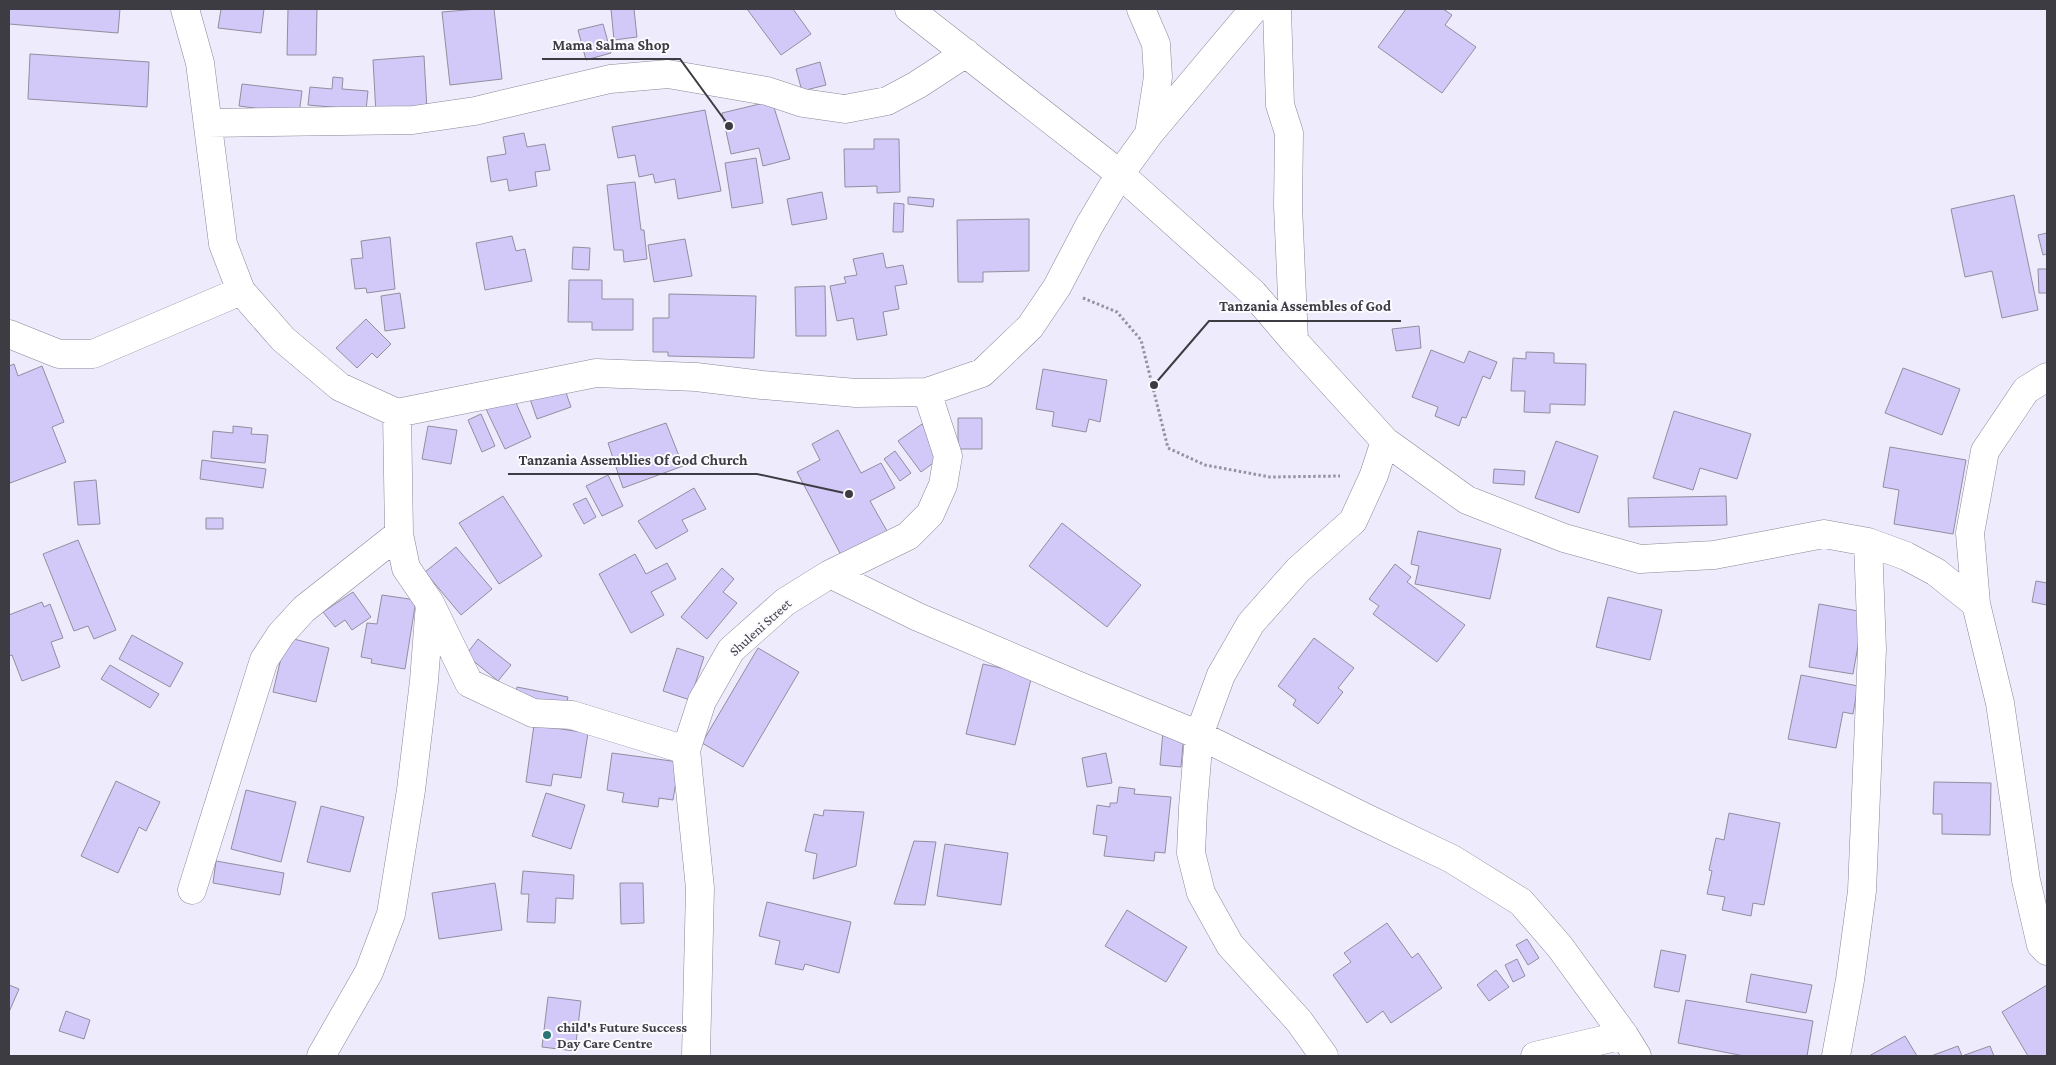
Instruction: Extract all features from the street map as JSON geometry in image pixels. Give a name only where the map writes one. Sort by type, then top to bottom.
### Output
[{"type":"street","points":[[185,9],[200,64],[223,244],[241,291],[283,339],[340,387],[397,412],[596,373],[696,377],[856,393],[927,392],[982,373],[1030,327],[1058,287],[1089,226],[1120,174],[1149,134],[1254,9]]},
{"type":"street","points":[[909,9],[1120,174],[1253,293],[1294,341],[1385,440],[1467,500],[1564,538],[1640,559],[1714,555],[1824,534],[1868,542],[1906,556],[1936,572],[1976,604]]},
{"type":"street","points":[[1141,9],[1156,44],[1158,77],[1149,134]]},
{"type":"street","points":[[1277,9],[1280,105],[1289,133],[1288,206],[1294,341]]},
{"type":"street","points":[[208,123],[413,120],[475,111],[610,79],[668,74],[767,91],[803,103],[845,109],[887,101],[917,85],[966,53]]},
{"type":"street","points":[[9,334],[59,354],[93,354],[241,291]]},
{"type":"street","points":[[2047,377],[2026,390],[1985,451],[1970,533],[1976,604],[2000,703],[2036,879],[2041,945],[2047,951]]},
{"type":"street","name":"Shuleni Street","points":[[696,1056],[700,888],[686,750],[702,701],[731,650],[785,602],[830,574],[908,536],[930,514],[943,485],[948,456],[927,392]]},
{"type":"street","points":[[397,412],[399,534],[406,568],[430,603],[469,683],[534,713],[572,715],[686,750]]},
{"type":"street","points":[[1324,1056],[1299,1021],[1230,946],[1201,893],[1191,853],[1199,735],[1221,676],[1251,623],[1298,570],[1353,521],[1374,475],[1385,440]]},
{"type":"street","points":[[192,890],[264,660],[281,634],[304,609],[399,534]]},
{"type":"street","points":[[1836,1056],[1850,980],[1862,891],[1872,649],[1868,542]]},
{"type":"street","points":[[830,574],[918,617],[1076,685],[1199,735],[1452,859],[1521,902],[1560,948],[1631,1046],[1535,1056]]},
{"type":"street","points":[[321,1056],[369,972],[391,914],[411,790],[424,681],[430,603]]},
{"type":"path","points":[[1058,287],[1117,312],[1141,340],[1168,448],[1205,465],[1270,477],[1374,475]]},
{"type":"building","points":[[9,9],[120,9],[118,33],[9,24]]},
{"type":"building","points":[[221,9],[264,9],[261,33],[218,28]]},
{"type":"building","points":[[288,9],[317,9],[316,55],[287,55]]},
{"type":"building","points":[[494,9],[502,79],[450,85],[442,12]]},
{"type":"building","points":[[611,9],[634,9],[637,37],[614,40]]},
{"type":"building","points":[[747,9],[793,9],[811,34],[781,55]]},
{"type":"building","points":[[1406,9],[1443,9],[1452,15],[1445,25],[1476,47],[1442,93],[1378,47]]},
{"type":"building","points":[[603,24],[611,53],[586,60],[578,30]]},
{"type":"building","points":[[30,54],[149,62],[147,107],[28,99]]},
{"type":"building","points":[[424,56],[427,110],[376,114],[373,60]]},
{"type":"building","points":[[820,62],[826,85],[802,91],[796,69]]},
{"type":"building","points":[[333,77],[343,78],[342,89],[368,91],[366,110],[308,105],[310,87],[332,89]]},
{"type":"building","points":[[242,84],[302,91],[299,114],[239,106]]},
{"type":"building","points":[[772,101],[790,159],[763,166],[759,148],[731,154],[722,113]]},
{"type":"building","points":[[705,110],[721,191],[678,199],[675,179],[655,183],[653,174],[639,177],[635,155],[618,158],[612,127]]},
{"type":"building","points":[[524,133],[527,147],[545,144],[550,170],[535,172],[537,186],[509,191],[507,179],[491,182],[487,157],[506,154],[503,137]]},
{"type":"building","points":[[874,139],[899,139],[900,192],[877,193],[877,186],[845,187],[844,149],[874,149]]},
{"type":"building","points":[[756,158],[763,203],[732,208],[725,163]]},
{"type":"building","points":[[635,182],[641,230],[644,230],[647,259],[624,262],[623,250],[614,250],[607,185]]},
{"type":"building","points":[[822,192],[827,219],[792,225],[787,199]]},
{"type":"building","points":[[2014,195],[2038,310],[2002,318],[1992,271],[1965,277],[1951,209]]},
{"type":"building","points":[[908,197],[934,199],[933,207],[908,204]]},
{"type":"building","points":[[894,203],[904,204],[903,232],[893,232]]},
{"type":"building","points":[[1029,219],[1029,271],[983,272],[983,282],[958,282],[957,220]]},
{"type":"building","points":[[2047,233],[2047,254],[2043,255],[2038,235]]},
{"type":"building","points":[[512,236],[516,251],[525,249],[532,281],[485,290],[476,243]]},
{"type":"building","points":[[390,237],[395,289],[367,293],[366,288],[355,289],[351,259],[363,258],[361,241]]},
{"type":"building","points":[[685,239],[692,276],[654,282],[648,245]]},
{"type":"building","points":[[573,247],[590,248],[589,270],[572,269]]},
{"type":"building","points":[[883,253],[886,268],[903,265],[907,284],[895,286],[899,309],[883,312],[887,335],[857,340],[853,318],[837,321],[830,286],[846,283],[844,277],[857,275],[853,259]]},
{"type":"building","points":[[2038,269],[2047,269],[2047,293],[2039,293]]},
{"type":"building","points":[[569,280],[602,280],[602,299],[633,299],[633,330],[592,330],[592,322],[568,322]]},
{"type":"building","points":[[825,286],[826,336],[796,336],[795,287]]},
{"type":"building","points":[[400,293],[405,328],[385,331],[381,296]]},
{"type":"building","points":[[669,294],[756,296],[754,358],[668,356],[668,352],[653,352],[653,318],[669,318]]},
{"type":"building","points":[[366,319],[391,344],[377,358],[372,353],[357,368],[336,348]]},
{"type":"building","points":[[1419,326],[1421,348],[1396,351],[1392,329]]},
{"type":"building","points":[[1431,350],[1464,363],[1469,351],[1497,362],[1490,379],[1483,376],[1466,418],[1462,417],[1459,426],[1435,416],[1438,407],[1412,397]]},
{"type":"building","points":[[1526,352],[1554,353],[1554,363],[1586,364],[1585,405],[1550,404],[1550,413],[1524,412],[1525,391],[1511,391],[1513,358],[1526,359]]},
{"type":"building","points":[[14,364],[18,376],[42,366],[64,422],[52,427],[66,462],[10,483],[9,366]]},
{"type":"building","points":[[1903,368],[1960,389],[1942,435],[1885,413]]},
{"type":"building","points":[[1043,369],[1107,380],[1100,422],[1089,419],[1086,432],[1052,426],[1054,412],[1036,409]]},
{"type":"building","points":[[564,387],[571,407],[537,419],[530,399]]},
{"type":"building","points":[[513,396],[531,437],[505,449],[486,409]]},
{"type":"building","points":[[1674,411],[1751,434],[1737,479],[1700,468],[1693,490],[1653,478]]},
{"type":"building","points":[[481,414],[495,446],[482,452],[468,420]]},
{"type":"building","points":[[958,418],[982,418],[982,449],[958,449]]},
{"type":"building","points":[[666,423],[683,466],[623,488],[608,443]]},
{"type":"building","points":[[922,424],[944,455],[921,472],[898,441]]},
{"type":"building","points":[[233,426],[252,428],[251,434],[268,435],[265,463],[211,458],[213,431],[233,433]]},
{"type":"building","points":[[428,426],[457,430],[451,464],[422,459]]},
{"type":"building","points":[[838,430],[861,473],[881,463],[895,488],[870,501],[887,531],[841,555],[797,472],[820,460],[812,444]]},
{"type":"building","points":[[1556,441],[1598,456],[1579,513],[1535,498]]},
{"type":"building","points":[[1890,447],[1966,460],[1953,534],[1894,524],[1899,490],[1883,487]]},
{"type":"building","points":[[895,451],[911,473],[900,481],[884,459]]},
{"type":"building","points":[[202,460],[266,469],[263,488],[200,479]]},
{"type":"building","points":[[1494,469],[1525,471],[1524,485],[1493,483]]},
{"type":"building","points":[[608,475],[623,506],[602,516],[586,486]]},
{"type":"building","points":[[96,480],[100,524],[78,525],[74,482]]},
{"type":"building","points":[[694,488],[706,509],[682,520],[688,531],[656,549],[638,521]]},
{"type":"building","points":[[503,496],[542,556],[499,584],[459,523]]},
{"type":"building","points":[[1726,496],[1727,525],[1629,527],[1628,498]]},
{"type":"building","points":[[586,498],[596,517],[584,524],[573,504]]},
{"type":"building","points":[[206,518],[223,518],[223,529],[206,529]]},
{"type":"building","points":[[1062,523],[1141,585],[1107,627],[1029,566]]},
{"type":"building","points":[[1418,531],[1501,549],[1490,599],[1415,584],[1419,566],[1411,564]]},
{"type":"building","points":[[78,540],[116,630],[94,639],[88,626],[74,631],[43,554]]},
{"type":"building","points":[[456,547],[492,589],[461,615],[425,572]]},
{"type":"building","points":[[635,554],[646,574],[667,563],[676,579],[651,592],[664,615],[631,633],[599,574]]},
{"type":"building","points":[[1395,564],[1411,577],[1407,582],[1465,625],[1437,662],[1373,614],[1379,606],[1369,599]]},
{"type":"building","points":[[722,568],[734,579],[723,592],[737,603],[707,639],[681,617]]},
{"type":"building","points":[[2036,581],[2047,583],[2047,605],[2032,602]]},
{"type":"building","points":[[353,592],[371,617],[352,630],[345,620],[335,627],[323,612]]},
{"type":"building","points":[[382,595],[416,600],[405,669],[371,663],[372,659],[361,657],[367,623],[377,624]]},
{"type":"building","points":[[1608,597],[1662,610],[1650,660],[1596,647]]},
{"type":"building","points":[[42,602],[44,607],[50,604],[63,638],[51,642],[60,667],[22,681],[12,655],[9,656],[9,615]]},
{"type":"building","points":[[1819,604],[1864,612],[1853,674],[1809,667]]},
{"type":"building","points":[[132,635],[183,663],[170,687],[119,659]]},
{"type":"building","points":[[286,637],[329,648],[316,702],[273,692]]},
{"type":"building","points":[[1314,638],[1354,668],[1338,688],[1343,692],[1318,724],[1293,705],[1296,700],[1278,686]]},
{"type":"building","points":[[478,639],[511,665],[498,681],[466,655]]},
{"type":"building","points":[[677,648],[704,657],[690,700],[663,691]]},
{"type":"building","points":[[758,648],[799,672],[743,767],[702,743]]},
{"type":"building","points":[[983,664],[1032,675],[1015,745],[966,734]]},
{"type":"building","points":[[110,665],[159,694],[150,708],[101,679]]},
{"type":"building","points":[[1801,675],[1858,686],[1853,714],[1843,712],[1836,748],[1788,739]]},
{"type":"building","points":[[517,687],[568,697],[565,711],[515,700]]},
{"type":"building","points":[[534,725],[588,733],[581,778],[553,774],[551,786],[526,782]]},
{"type":"building","points":[[1163,731],[1184,733],[1181,767],[1160,765]]},
{"type":"building","points":[[612,753],[679,762],[673,800],[659,798],[658,807],[622,802],[624,793],[607,790]]},
{"type":"building","points":[[1106,753],[1112,783],[1087,787],[1082,758]]},
{"type":"building","points":[[116,781],[160,802],[146,831],[139,827],[118,873],[81,856]]},
{"type":"building","points":[[1934,782],[1991,783],[1990,835],[1942,834],[1942,814],[1933,814]]},
{"type":"building","points":[[1119,787],[1135,789],[1134,794],[1171,797],[1165,853],[1155,852],[1154,861],[1104,856],[1107,836],[1093,834],[1097,805],[1110,807],[1110,803],[1117,803]]},
{"type":"building","points":[[246,790],[296,802],[281,862],[231,849]]},
{"type":"building","points":[[546,793],[585,805],[571,849],[532,836]]},
{"type":"building","points":[[321,806],[364,817],[350,872],[307,862]]},
{"type":"building","points":[[824,810],[864,812],[856,866],[813,879],[817,854],[805,851],[814,814],[823,816]]},
{"type":"building","points":[[1729,813],[1780,823],[1764,905],[1753,903],[1751,916],[1722,910],[1725,897],[1707,894],[1712,871],[1709,870],[1716,838],[1724,840]]},
{"type":"building","points":[[914,841],[936,842],[925,905],[894,904]]},
{"type":"building","points":[[945,844],[1008,853],[1001,905],[937,896]]},
{"type":"building","points":[[216,861],[284,873],[280,895],[213,883]]},
{"type":"building","points":[[523,871],[574,875],[573,899],[556,898],[555,923],[527,922],[529,894],[521,894]]},
{"type":"building","points":[[495,883],[502,930],[439,939],[432,893]]},
{"type":"building","points":[[620,883],[643,883],[644,923],[621,924]]},
{"type":"building","points":[[767,902],[851,922],[839,973],[805,964],[803,970],[775,964],[780,941],[759,936]]},
{"type":"building","points":[[1127,910],[1187,947],[1166,982],[1105,946]]},
{"type":"building","points":[[1387,923],[1412,958],[1418,953],[1442,988],[1391,1023],[1383,1011],[1367,1023],[1333,975],[1351,962],[1344,953]]},
{"type":"building","points":[[1527,939],[1539,958],[1528,965],[1516,945]]},
{"type":"building","points":[[1661,950],[1686,955],[1679,992],[1654,987]]},
{"type":"building","points":[[1517,959],[1525,976],[1513,982],[1505,965]]},
{"type":"building","points":[[1496,970],[1509,987],[1489,1001],[1477,985]]},
{"type":"building","points":[[1751,974],[1812,985],[1806,1013],[1746,1002]]},
{"type":"building","points":[[9,985],[19,989],[9,1012]]},
{"type":"building","points":[[2047,985],[2047,1056],[2028,1056],[2002,1012]]},
{"type":"building","points":[[548,997],[581,1001],[575,1051],[542,1047]]},
{"type":"building","points":[[1686,1000],[1813,1021],[1807,1056],[1744,1056],[1678,1043]]},
{"type":"building","points":[[66,1011],[90,1020],[84,1039],[59,1031]]},
{"type":"building","points":[[1905,1036],[1917,1056],[1869,1056]]},
{"type":"building","points":[[1958,1046],[1962,1056],[1931,1056]]},
{"type":"building","points":[[1990,1046],[1994,1056],[1962,1056]]},
{"type":"place","name":"Mama Salma Shop","points":[[729,126]]},
{"type":"place","name":"Tanzania Assembles of God","points":[[1154,385]]},
{"type":"place","name":"Tanzania Assemblies Of God Church","points":[[849,494]]},
{"type":"place","name":"child's Future Success Day Care Centre","points":[[547,1035]]}]
